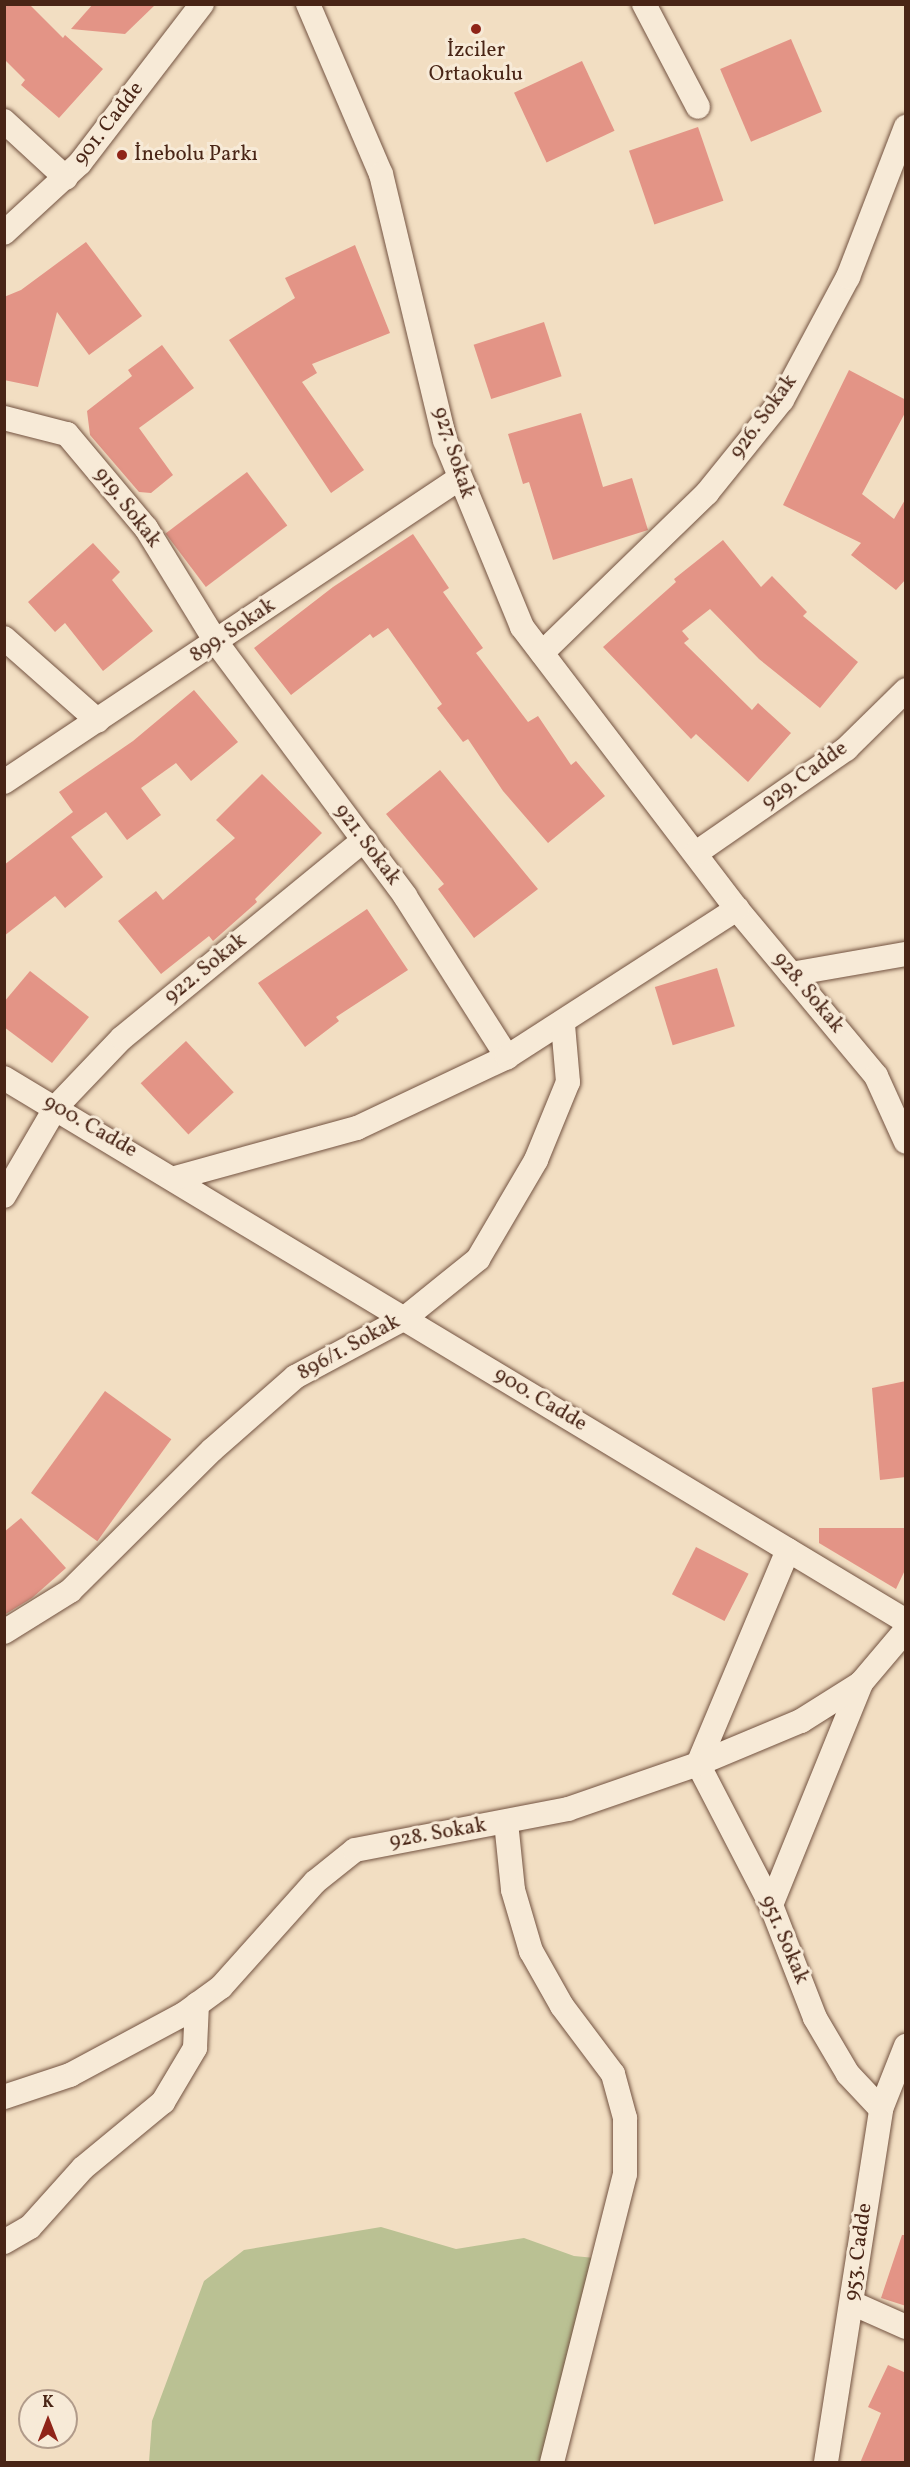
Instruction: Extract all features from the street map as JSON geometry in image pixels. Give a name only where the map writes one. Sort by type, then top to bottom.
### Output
[{"type":"street","name":"901. Cadde","points":[[4,234],[66,178],[202,4]]},
{"type":"street","name":"927. Sokak","points":[[308,4],[381,174],[445,440],[522,627],[696,853]]},
{"type":"street","points":[[645,4],[698,107]]},
{"type":"street","points":[[4,121],[66,178]]},
{"type":"street","name":"926. Sokak","points":[[542,653],[707,493],[782,400],[848,277],[906,127]]},
{"type":"street","name":"919. Sokak","points":[[4,417],[68,434],[146,528],[216,642]]},
{"type":"street","name":"899. Sokak","points":[[4,782],[460,478]]},
{"type":"street","points":[[4,638],[98,721]]},
{"type":"street","name":"921. Sokak","points":[[216,642],[405,896],[507,1057]]},
{"type":"street","name":"929. Cadde","points":[[696,853],[846,749],[906,690]]},
{"type":"street","name":"922. Sokak","points":[[4,1196],[56,1107],[122,1038],[364,840]]},
{"type":"street","name":"928. Sokak","points":[[696,853],[737,909],[876,1076],[906,1142]]},
{"type":"street","points":[[175,1178],[357,1128],[507,1057],[562,1025],[737,909]]},
{"type":"street","points":[[791,974],[906,954]]},
{"type":"street","name":"896/1. Sokak","points":[[4,1632],[70,1591],[212,1450],[295,1377],[405,1318],[478,1259],[536,1160],[568,1082],[562,1025]]},
{"type":"street","name":"900. Cadde","points":[[4,1078],[175,1178],[906,1622]]},
{"type":"street","points":[[698,1764],[788,1550]]},
{"type":"street","name":"928. Sokak","points":[[4,2097],[70,2075],[197,2004],[221,1987],[315,1882],[355,1850],[408,1836],[506,1822],[568,1809],[698,1764],[801,1721],[861,1683],[906,1630]]},
{"type":"street","points":[[771,1905],[861,1683]]},
{"type":"street","name":"951. Sokak","points":[[698,1764],[771,1905],[815,2018],[848,2074],[881,2109]]},
{"type":"street","points":[[506,1822],[513,1890],[531,1951],[562,2006],[612,2074],[625,2118],[625,2174],[552,2463]]},
{"type":"street","points":[[4,2242],[30,2227],[83,2168],[163,2102],[195,2048],[197,2004]]},
{"type":"street","name":"953. Cadde","points":[[826,2463],[881,2109],[906,2046]]},
{"type":"street","points":[[852,2303],[906,2327]]},
{"type":"green space","points":[[381,2227],[456,2249],[524,2238],[574,2256],[605,2259],[552,2462],[149,2462],[152,2421],[204,2281],[244,2250]]},
{"type":"building","points":[[4,4],[29,4],[63,38],[65,35],[103,69],[59,118],[21,85],[25,80],[4,59]]},
{"type":"building","points":[[93,4],[156,4],[125,34],[71,29]]},
{"type":"building","points":[[791,39],[822,112],[751,142],[720,69]]},
{"type":"building","points":[[582,61],[615,131],[547,162],[514,93]]},
{"type":"building","points":[[698,127],[723,201],[654,225],[629,151]]},
{"type":"building","points":[[86,242],[142,316],[89,355],[57,312],[38,387],[4,380],[4,297],[21,290]]},
{"type":"building","points":[[355,245],[390,333],[312,364],[317,373],[302,382],[364,470],[331,493],[229,340],[295,298],[285,278]]},
{"type":"building","points":[[544,322],[562,376],[491,399],[474,345]]},
{"type":"building","points":[[162,345],[194,388],[139,428],[173,475],[151,493],[139,492],[90,435],[87,411],[132,376],[128,370]]},
{"type":"building","points":[[849,370],[906,400],[906,411],[862,494],[894,519],[906,498],[906,579],[896,590],[851,555],[861,543],[783,505]]},
{"type":"building","points":[[581,413],[603,487],[632,478],[648,530],[553,560],[529,482],[523,484],[508,434]]},
{"type":"building","points":[[247,472],[287,526],[206,587],[166,533]]},
{"type":"building","points":[[413,534],[449,588],[443,592],[483,648],[476,653],[528,722],[538,716],[571,765],[576,761],[605,796],[548,843],[503,791],[468,739],[463,742],[437,708],[442,704],[388,628],[373,638],[370,634],[291,695],[254,648],[333,587]]},
{"type":"building","points":[[723,540],[761,587],[772,576],[807,612],[803,616],[858,662],[820,708],[759,659],[710,609],[682,631],[689,639],[684,643],[752,710],[758,703],[791,733],[748,782],[696,734],[691,739],[603,647],[676,582],[674,579]]},
{"type":"building","points":[[93,543],[120,572],[112,580],[153,631],[103,671],[65,623],[55,632],[28,602]]},
{"type":"building","points":[[194,690],[238,742],[191,781],[176,763],[141,788],[161,815],[127,840],[106,812],[71,837],[103,877],[65,908],[55,896],[4,936],[4,865],[73,812],[59,792],[133,741]]},
{"type":"building","points":[[440,770],[538,889],[474,938],[438,889],[444,884],[386,814]]},
{"type":"building","points":[[262,774],[322,833],[255,899],[257,902],[213,941],[209,936],[161,974],[118,921],[156,891],[163,900],[235,838],[216,820]]},
{"type":"building","points":[[367,909],[408,970],[336,1017],[339,1021],[305,1047],[258,983]]},
{"type":"building","points":[[717,968],[735,1026],[673,1045],[655,987]]},
{"type":"building","points":[[30,971],[89,1017],[52,1063],[4,1027],[4,1002]]},
{"type":"building","points":[[186,1041],[234,1092],[188,1134],[141,1083]]},
{"type":"building","points":[[906,1381],[906,1477],[880,1480],[872,1388]]},
{"type":"building","points":[[105,1391],[171,1439],[97,1541],[31,1493]]},
{"type":"building","points":[[21,1518],[66,1568],[32,1598],[4,1615],[4,1532]]},
{"type":"building","points":[[819,1528],[906,1528],[906,1568],[896,1589],[819,1543]]},
{"type":"building","points":[[696,1547],[749,1574],[725,1621],[672,1594]]},
{"type":"building","points":[[902,2235],[906,2235],[906,2306],[881,2298]]},
{"type":"building","points":[[888,2365],[906,2373],[906,2463],[860,2463],[881,2413],[868,2407]]},
{"type":"place","name":"İzciler Ortaokulu","points":[[476,29]]},
{"type":"place","name":"İnebolu Parkı","points":[[122,155]]}]
